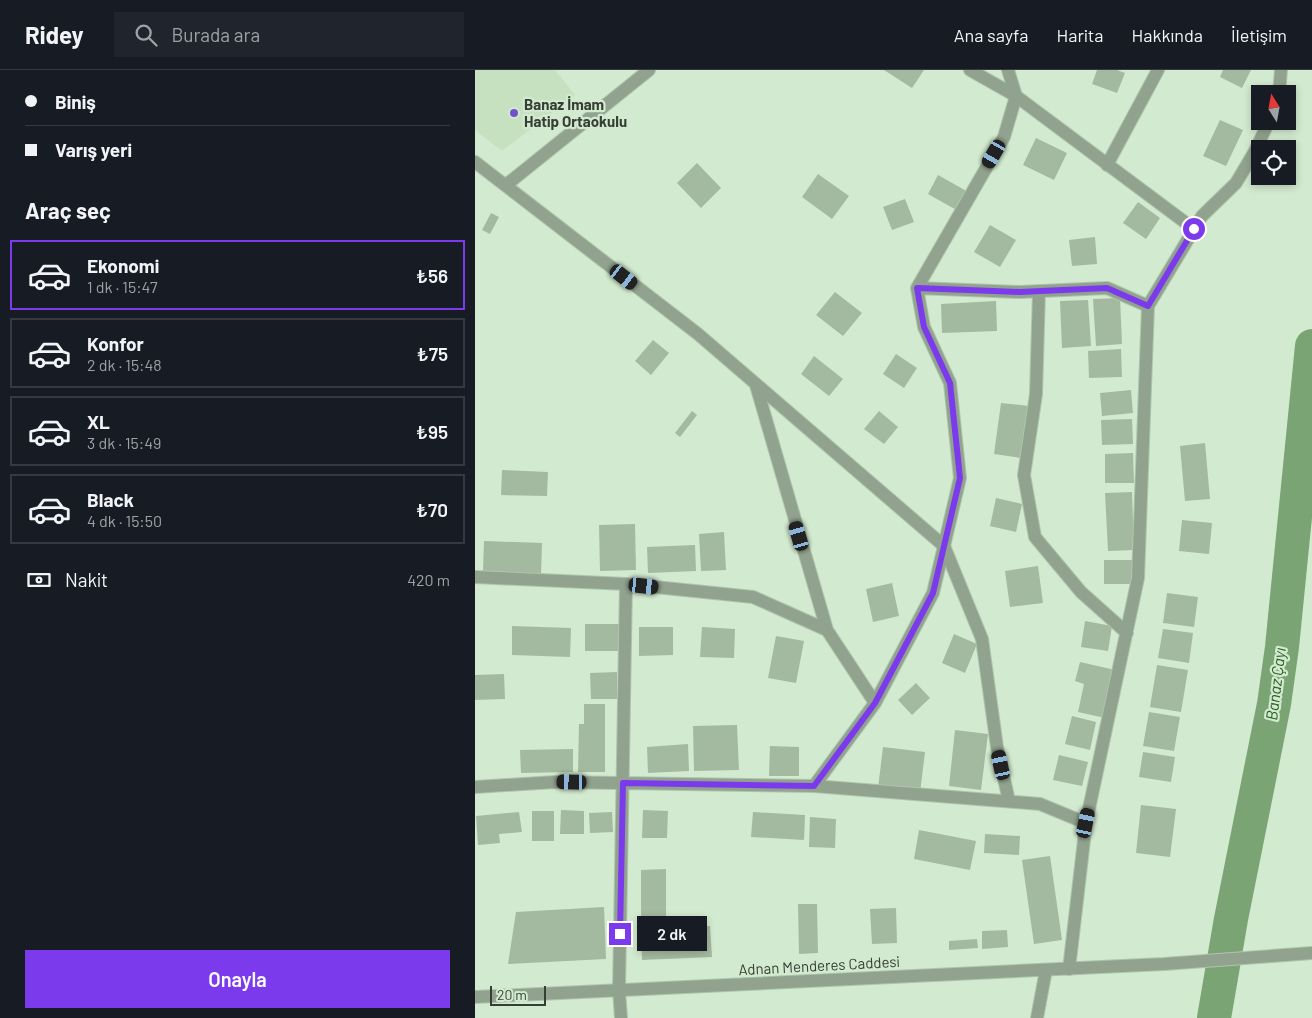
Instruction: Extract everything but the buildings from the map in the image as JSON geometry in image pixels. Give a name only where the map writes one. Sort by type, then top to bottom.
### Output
[{"type":"street","points":[[505,185],[649,70]]},
{"type":"street","points":[[970,70],[1016,96],[1194,229]]},
{"type":"street","points":[[814,786],[875,703],[933,593],[960,478],[950,383],[924,327],[917,288],[1004,137],[1016,96],[1008,70]]},
{"type":"street","points":[[1107,165],[1158,70]]},
{"type":"street","points":[[1280,85],[1281,70]]},
{"type":"street","points":[[1069,969],[1086,823],[1138,578],[1148,306],[1203,216],[1236,183],[1265,130]]},
{"type":"street","points":[[475,162],[698,334],[944,546],[982,639],[997,747],[1009,801]]},
{"type":"street","points":[[917,288],[1020,292],[1107,288],[1148,306]]},
{"type":"street","points":[[1039,291],[1036,394],[1023,475],[1035,537],[1081,592],[1127,632]]},
{"type":"street","points":[[756,384],[827,630],[875,703]]},
{"type":"street","points":[[475,577],[626,584],[753,598],[827,630]]},
{"type":"street","points":[[621,1018],[619,990],[626,584]]},
{"type":"street","points":[[475,787],[555,782],[814,786],[1039,804],[1086,823]]},
{"type":"street","name":"Adnan Menderes Caddesi","points":[[475,997],[1164,964],[1310,953]]},
{"type":"street","points":[[1037,1018],[1046,970]]},
{"type":"shaded area","name":"Banaz İmam Hatip Ortaokulu","points":[[475,70],[555,70],[575,95],[502,151],[475,130]]},
{"type":"waterway","name":"Banaz Çayı","points":[[1214,1018],[1231,919],[1274,704],[1282,647],[1312,346]]},
{"type":"place","name":"Banaz İmam Hatip Ortaokulu","points":[[514,113]]},
{"type":"route","points":[[620,934],[623,783],[814,786],[875,703],[933,593],[960,478],[950,383],[924,327],[917,288],[1020,292],[1107,288],[1148,306],[1194,229]]}]
